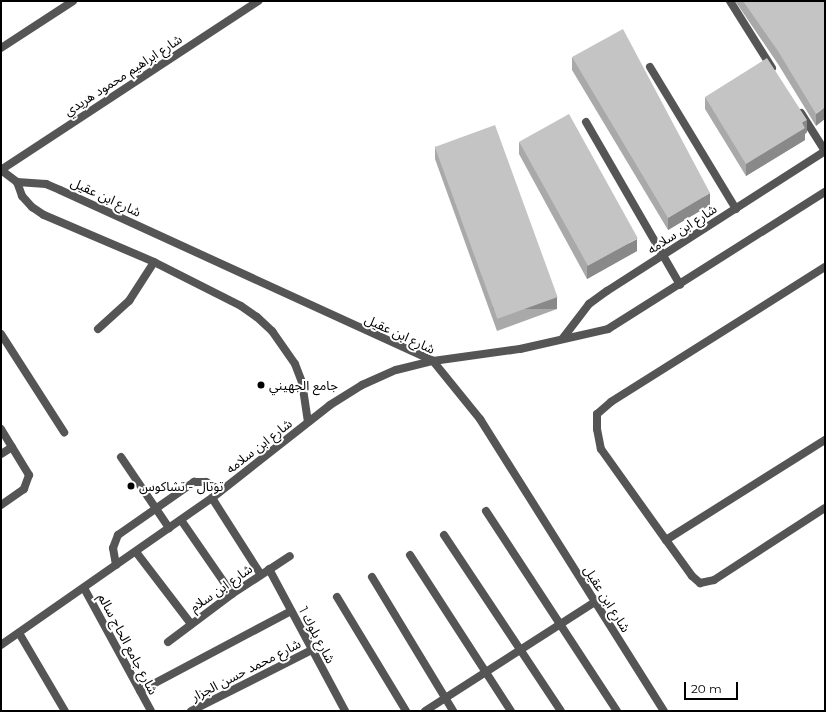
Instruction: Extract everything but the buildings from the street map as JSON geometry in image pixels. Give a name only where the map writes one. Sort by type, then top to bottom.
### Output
[{"type":"street","points":[[1,48],[73,1]]},
{"type":"street","name":"شارع ابراهيم محمود هريدي","points":[[1,170],[258,1]]},
{"type":"street","points":[[730,1],[775,73]]},
{"type":"street","points":[[650,67],[736,208]]},
{"type":"street","points":[[796,105],[825,151]]},
{"type":"street","points":[[586,122],[680,285]]},
{"type":"street","name":"شارع ابن سلامه","points":[[563,338],[589,304],[825,151]]},
{"type":"street","points":[[1,170],[16,182],[22,196],[44,215],[154,262],[241,306],[272,331],[291,358],[302,382],[308,422]]},
{"type":"street","name":"شارع ابن عقيل","points":[[16,182],[46,184],[60,190],[432,361],[480,418],[664,711]]},
{"type":"street","name":"شارع ابن سلامه","points":[[2,642],[19,633],[212,498],[308,422],[362,385],[396,370],[432,361],[520,349],[563,338],[586,336],[608,328],[680,285],[825,192]]},
{"type":"street","points":[[98,329],[129,301],[154,262]]},
{"type":"street","points":[[825,266],[611,402],[597,414],[597,429],[601,449],[692,576],[700,584],[714,580],[825,508]]},
{"type":"street","points":[[1,334],[64,432]]},
{"type":"street","points":[[1,429],[25,466],[29,475],[27,485],[1,505]]},
{"type":"street","points":[[666,540],[825,440]]},
{"type":"street","points":[[1,454],[12,447]]},
{"type":"street","points":[[121,457],[169,528]]},
{"type":"street","points":[[116,565],[113,548],[118,535],[156,508],[194,482],[206,482],[221,491]]},
{"type":"street","points":[[212,498],[260,575]]},
{"type":"street","points":[[486,511],[617,711]]},
{"type":"street","points":[[181,520],[232,594]]},
{"type":"street","points":[[444,535],[561,711]]},
{"type":"street","points":[[136,552],[191,624]]},
{"type":"street","points":[[410,555],[511,711]]},
{"type":"street","name":"شارع ابن سلام","points":[[168,642],[232,594],[290,556]]},
{"type":"street","name":"شارع بلوك 1","points":[[269,569],[345,711]]},
{"type":"street","points":[[372,577],[454,711]]},
{"type":"street","name":"شارع جامع الحاج سالم","points":[[84,588],[151,711]]},
{"type":"street","points":[[337,597],[406,711]]},
{"type":"street","points":[[425,711],[595,602]]},
{"type":"street","points":[[140,691],[291,611]]},
{"type":"street","points":[[19,633],[65,711]]},
{"type":"street","name":"شارع محمد حسن الجزار","points":[[191,711],[312,650]]},
{"type":"place","name":"جامع الجهيني","points":[[261,385]]},
{"type":"place","name":"توتال - تشاكوس","points":[[131,486]]}]
